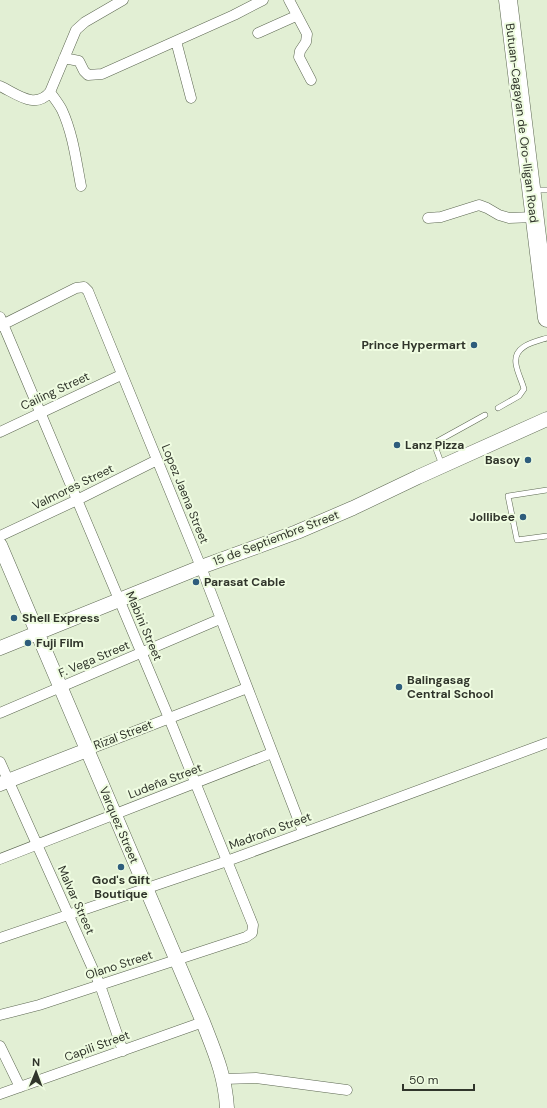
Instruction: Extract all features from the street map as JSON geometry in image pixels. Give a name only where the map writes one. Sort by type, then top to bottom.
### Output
[{"type":"highway","name":"Butuan-Cagayan de Oro-Iligan Road","points":[[508,0],[539,190],[534,217],[547,318]]},
{"type":"main road","name":"15 de Septiembre Street","points":[[0,648],[201,567],[297,532],[547,419]]},
{"type":"main road","name":"Varquez Street","points":[[0,545],[203,1022],[224,1079],[227,1108]]},
{"type":"main road","name":"Rizal Street","points":[[4,782],[87,750]]},
{"type":"street","points":[[0,86],[29,100],[40,100],[45,98],[50,92],[73,35],[80,26],[122,0]]},
{"type":"street","points":[[64,58],[79,61],[84,71],[88,75],[98,75],[234,15],[264,0]]},
{"type":"street","points":[[288,0],[308,37],[300,51],[299,57],[311,80]]},
{"type":"street","points":[[258,33],[296,16]]},
{"type":"street","points":[[176,41],[191,98]]},
{"type":"street","points":[[50,92],[61,108],[72,137],[81,186]]},
{"type":"street","points":[[428,218],[441,217],[479,206],[509,218],[534,217]]},
{"type":"street","name":"Lopez Jaena Street","points":[[1,323],[76,288],[84,287],[88,292],[201,567],[303,832]]},
{"type":"street","name":"Mabini Street","points":[[1,323],[41,412],[169,718],[253,926],[252,933],[246,937]]},
{"type":"street","name":"Cailing Street","points":[[0,432],[121,375]]},
{"type":"street","name":"Valmores Street","points":[[0,536],[157,460]]},
{"type":"street","name":"F. Vega Street","points":[[0,713],[220,619]]},
{"type":"street","name":"Rizal Street","points":[[87,750],[247,688]]},
{"type":"street","name":"Madroño Street","points":[[0,938],[227,861],[547,743]]},
{"type":"street","name":"Ludeña Street","points":[[0,859],[272,753]]},
{"type":"street","name":"Malvar Street","points":[[0,762],[4,782],[36,844],[100,985],[123,1051]]},
{"type":"street","name":"Olano Street","points":[[0,1015],[39,1005],[246,937]]},
{"type":"street","name":"Capili Street","points":[[0,1094],[203,1022]]},
{"type":"street","points":[[0,1046],[20,1087]]},
{"type":"street","points":[[224,1079],[256,1078],[347,1090]]},
{"type":"lane","points":[[498,408],[519,396],[524,389],[516,364],[517,354],[521,347],[547,338]]},
{"type":"lane","points":[[442,466],[436,449],[438,441],[485,414]]},
{"type":"lane","points":[[547,490],[508,496],[517,540],[547,536]]},
{"type":"place","name":"Prince Hypermart","points":[[474,345]]},
{"type":"place","name":"Lanz Pizza","points":[[397,445]]},
{"type":"place","name":"Basoy","points":[[528,460]]},
{"type":"place","name":"Jollibee","points":[[523,517]]},
{"type":"place","name":"Parasat Cable","points":[[196,582]]},
{"type":"place","name":"Shell Express","points":[[14,618]]},
{"type":"place","name":"Fuji Film","points":[[28,643]]},
{"type":"place","name":"Balingasag Central School","points":[[399,687]]},
{"type":"place","name":"God's Gift Boutique","points":[[121,867]]}]
